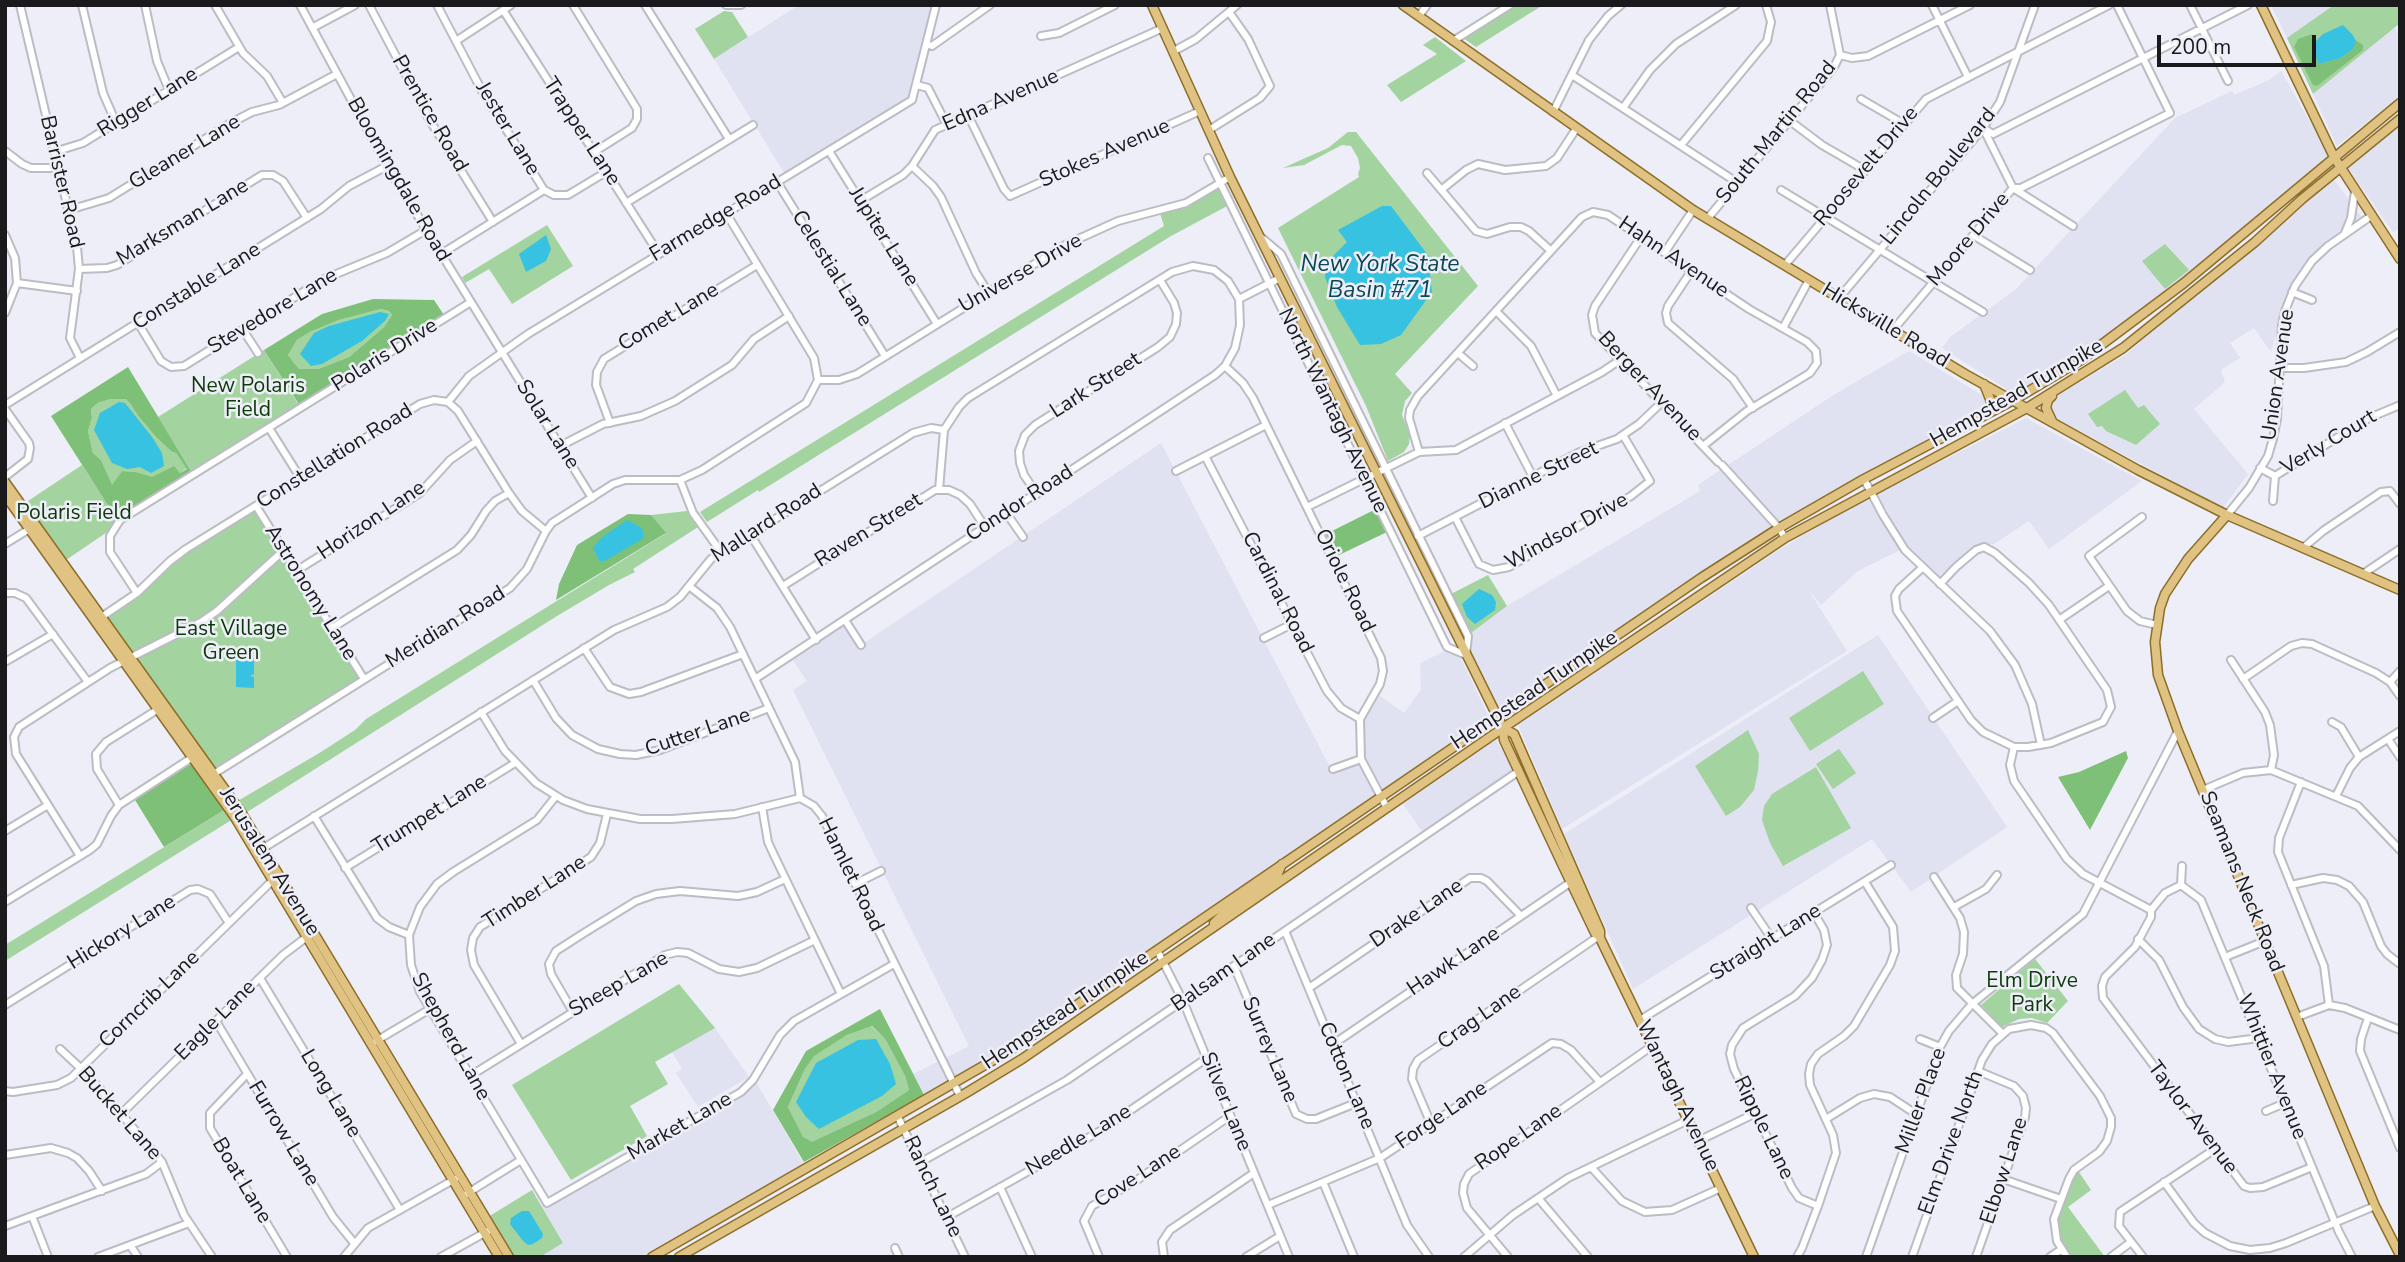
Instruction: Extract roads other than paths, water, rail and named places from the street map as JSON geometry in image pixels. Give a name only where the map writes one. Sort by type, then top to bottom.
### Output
[{"type":"main road","name":"North Wantagh Avenue","points":[[1152,5],[1230,177],[1498,716]]},
{"type":"main road","name":"Hicksville Road","points":[[1403,5],[1693,210],[1984,384],[2138,470],[2227,515],[2400,590]]},
{"type":"main road","points":[[2261,5],[2334,157],[2400,259]]},
{"type":"main road","name":"Hempstead Turnpike","points":[[652,1257],[1011,1050],[1779,527],[2073,366],[2131,325],[2400,103]]},
{"type":"main road","name":"Hempstead Turnpike","points":[[679,1257],[1022,1059],[1503,728],[1785,538],[2064,386],[2152,327],[2400,119]]},
{"type":"main road","points":[[1984,384],[1992,404],[1984,416]]},
{"type":"main road","points":[[2054,423],[2046,410],[2046,404],[2064,386]]},
{"type":"main road","name":"Jerusalem Avenue","points":[[5,482],[32,527]]},
{"type":"main road","name":"Jerusalem Avenue","points":[[5,495],[32,527],[99,619],[210,776],[259,851],[457,1178],[488,1231],[499,1257]]},
{"type":"main road","name":"Seamans Neck Road","points":[[2227,515],[2173,579],[2160,608],[2155,642],[2158,675],[2178,731],[2375,1206],[2400,1255]]},
{"type":"main road","name":"Wantagh Avenue","points":[[1498,716],[1503,728],[1503,740],[1574,881]]},
{"type":"main road","name":"Wantagh Avenue","points":[[1503,728],[1514,734],[1595,933],[1599,936],[1754,1257]]},
{"type":"main road","points":[[1282,864],[1289,875]]},
{"type":"main road","points":[[1205,933],[1227,910],[1276,876],[1282,864]]},
{"type":"main road","name":"Jerusalem Avenue","points":[[488,1231],[509,1257]]},
{"type":"street","name":"Barrister Road","points":[[20,5],[77,247],[79,269],[70,338],[80,358]]},
{"type":"street","points":[[82,5],[103,93],[116,123]]},
{"type":"street","points":[[145,5],[157,61],[169,90]]},
{"type":"street","points":[[215,5],[239,47],[267,76],[283,103]]},
{"type":"street","name":"Bloomingdale Road","points":[[300,5],[387,166],[502,352]]},
{"type":"street","points":[[312,28],[355,5]]},
{"type":"street","name":"Prentice Road","points":[[369,5],[429,119],[493,222]]},
{"type":"street","name":"Jester Lane","points":[[437,5],[481,89],[544,190],[554,195],[568,195],[606,172]]},
{"type":"street","points":[[456,41],[511,5]]},
{"type":"street","points":[[573,5],[637,109],[637,119],[632,128],[594,152]]},
{"type":"street","points":[[645,5],[729,139]]},
{"type":"street","points":[[728,6],[741,5]]},
{"type":"street","name":"Farmedge Road","points":[[448,402],[469,376],[502,352],[912,100],[936,5]]},
{"type":"street","points":[[926,44],[932,46],[990,5]]},
{"type":"street","points":[[1041,36],[1059,33],[1115,5]]},
{"type":"street","points":[[1174,51],[1196,39],[1237,5]]},
{"type":"street","points":[[1419,16],[1427,5]]},
{"type":"street","points":[[1452,41],[1510,5]]},
{"type":"street","points":[[1553,112],[1595,31],[1621,5]]},
{"type":"street","points":[[1623,108],[1662,56],[1695,30],[1736,5]]},
{"type":"street","points":[[1681,145],[1767,41],[1771,22],[1766,5]]},
{"type":"street","name":"South Martin Road","points":[[1708,218],[1828,76],[1840,55],[1830,5]]},
{"type":"street","points":[[1932,5],[1968,76]]},
{"type":"street","points":[[1840,55],[1852,58],[1868,56],[1970,5]]},
{"type":"street","name":"Lincoln Boulevard","points":[[1839,298],[1983,128],[2000,102],[2035,5]]},
{"type":"street","name":"Roosevelt Drive","points":[[1785,265],[1926,99],[2109,5]]},
{"type":"street","points":[[2117,5],[2143,59]]},
{"type":"street","points":[[2190,5],[2228,81]]},
{"type":"street","points":[[1983,128],[1993,134],[2248,5]]},
{"type":"street","name":"Trapper Lane","points":[[503,10],[659,254]]},
{"type":"street","points":[[1209,130],[1260,98],[1270,86],[1248,39],[1229,12]]},
{"type":"street","name":"Edna Avenue","points":[[860,201],[903,175],[912,166],[930,135],[947,125],[1163,28]]},
{"type":"street","name":"Rigger Lane","points":[[54,152],[83,143],[239,47]]},
{"type":"street","name":"Moore Drive","points":[[1893,330],[2013,188],[2021,188],[2170,113],[2143,59]]},
{"type":"street","name":"Gleaner Lane","points":[[69,210],[109,198],[229,124],[283,103],[337,74]]},
{"type":"street","points":[[1573,75],[1738,183]]},
{"type":"street","points":[[917,85],[929,88],[947,125]]},
{"type":"street","points":[[1861,99],[1904,124]]},
{"type":"street","name":"Stokes Avenue","points":[[968,115],[1004,189],[1010,195],[1200,111]]},
{"type":"street","points":[[1790,121],[1822,145],[1865,170]]},
{"type":"street","points":[[626,203],[753,125]]},
{"type":"street","points":[[1983,128],[2013,188],[2073,226]]},
{"type":"street","points":[[1441,190],[1478,164],[1505,170],[1546,166],[1558,158],[1576,129]]},
{"type":"street","points":[[5,151],[31,168],[58,168]]},
{"type":"street","name":"Jupiter Lane","points":[[829,151],[937,324]]},
{"type":"street","name":"North Wantagh Avenue","points":[[1208,158],[1447,647],[1466,655],[1468,636],[1281,254],[1258,234]]},
{"type":"street","name":"Constable Lane","points":[[5,407],[307,218],[349,186],[387,166]]},
{"type":"street","points":[[912,166],[941,197],[976,273],[988,292]]},
{"type":"street","points":[[1427,173],[1476,231],[1487,234],[1510,227],[1521,227],[1551,251]]},
{"type":"street","name":"Marksman Lane","points":[[79,269],[117,265],[262,175],[273,175],[283,181],[307,218]]},
{"type":"street","name":"Universe Drive","points":[[818,380],[848,377],[1065,245],[1118,221],[1186,203],[1230,177]]},
{"type":"street","name":"Celestial Lane","points":[[777,182],[885,356]]},
{"type":"street","points":[[441,254],[544,190]]},
{"type":"street","points":[[1781,190],[1983,312]]},
{"type":"street","points":[[2345,234],[2351,218],[2355,191]]},
{"type":"street","points":[[1665,252],[1693,210]]},
{"type":"street","name":"Hahn Avenue","points":[[1419,452],[1410,426],[1412,405],[1581,217],[1593,212],[1608,215],[1813,346],[1816,351],[1817,363],[1810,373],[1753,408],[1703,446]]},
{"type":"street","points":[[726,214],[814,358],[818,380]]},
{"type":"street","name":"Union Avenue","points":[[2227,515],[2249,488],[2268,456],[2275,429],[2282,325],[2292,292],[2312,261],[2371,216]]},
{"type":"street","name":"Stevedore Lane","points":[[138,323],[162,361],[172,368],[184,366],[324,279],[387,253],[426,230]]},
{"type":"street","points":[[5,235],[15,258],[17,283],[5,313]]},
{"type":"street","points":[[1973,235],[2030,270]]},
{"type":"street","name":"Berger Avenue","points":[[1642,237],[1598,300],[1592,315],[1595,333],[1720,463],[1779,527],[1785,538]]},
{"type":"street","name":"Comet Lane","points":[[610,423],[596,385],[597,372],[604,359],[757,265]]},
{"type":"street","points":[[939,489],[944,430],[968,398],[1181,268],[1203,267],[1224,276],[1240,299],[1280,278]]},
{"type":"street","points":[[1692,270],[1668,306],[1666,317],[1669,326],[1733,379],[1753,408]]},
{"type":"street","name":"Lark Street","points":[[1037,494],[1024,475],[1020,463],[1019,451],[1025,435],[1035,425],[1170,337],[1176,324],[1177,313],[1160,280]]},
{"type":"street","points":[[1783,328],[1809,280]]},
{"type":"street","points":[[17,283],[77,291]]},
{"type":"street","points":[[2292,292],[2312,300]]},
{"type":"street","name":"Condor Road","points":[[755,679],[1037,494],[1225,366],[1239,336],[1240,299]]},
{"type":"street","name":"Polaris Drive","points":[[137,593],[110,552],[110,536],[115,525],[471,302]]},
{"type":"street","points":[[1497,312],[1531,346],[1557,396]]},
{"type":"street","points":[[560,446],[585,431],[641,416],[675,401],[732,365],[754,339],[789,316]]},
{"type":"street","points":[[243,330],[258,353]]},
{"type":"street","points":[[2280,368],[2304,368],[2346,362],[2400,332]]},
{"type":"street","name":"Solar Lane","points":[[502,352],[592,498]]},
{"type":"street","points":[[1459,354],[1473,366]]},
{"type":"street","points":[[1307,507],[1419,452],[1450,452],[1602,372],[1620,359]]},
{"type":"street","name":"Oriole Road","points":[[1225,366],[1248,390],[1381,658],[1383,671],[1380,684],[1360,719]]},
{"type":"street","name":"Meridian Road","points":[[210,776],[510,588],[527,569],[552,523],[613,484],[625,480],[680,480],[702,470],[806,403],[818,380]]},
{"type":"street","name":"Constellation Road","points":[[99,619],[137,593],[186,549],[420,404],[434,400],[448,402]]},
{"type":"street","points":[[448,402],[458,411],[522,511],[546,531]]},
{"type":"street","name":"Dianne Street","points":[[1410,540],[1580,452],[1623,435],[1639,425],[1661,403]]},
{"type":"street","name":"Verly Court","points":[[2260,468],[2275,476],[2369,418],[2400,405]]},
{"type":"street","points":[[5,407],[30,448],[28,459],[5,477]]},
{"type":"street","points":[[1505,424],[1534,477]]},
{"type":"street","points":[[1176,471],[1266,425]]},
{"type":"street","points":[[269,428],[301,479]]},
{"type":"street","name":"Mallard Road","points":[[259,851],[584,648],[627,623],[667,607],[680,597],[706,563],[721,552],[913,433],[931,428],[944,430]]},
{"type":"street","name":"Windsor Drive","points":[[1455,517],[1479,564],[1493,570],[1509,567],[1631,496],[1650,481],[1623,435]]},
{"type":"street","name":"Horizon Lane","points":[[296,570],[420,494],[450,460],[477,441]]},
{"type":"street","name":"Cardinal Road","points":[[1205,456],[1334,702],[1360,719]]},
{"type":"street","points":[[2273,501],[2275,476]]},
{"type":"street","points":[[1864,479],[1896,537],[1922,568],[1990,631],[2015,665],[2032,704],[2041,745]]},
{"type":"street","points":[[680,480],[693,513],[721,552]]},
{"type":"street","name":"Raven Street","points":[[783,586],[939,489],[954,492],[964,499],[985,527]]},
{"type":"street","points":[[2303,548],[2334,523],[2381,492],[2389,491],[2400,503]]},
{"type":"street","points":[[332,628],[457,550],[495,501],[509,493]]},
{"type":"street","name":"Astronomy Lane","points":[[256,506],[364,679]]},
{"type":"street","points":[[1007,513],[1023,537]]},
{"type":"street","points":[[2142,517],[2089,556],[2127,611],[2134,618],[2157,625]]},
{"type":"street","points":[[5,544],[32,527]]},
{"type":"street","points":[[750,534],[816,639]]},
{"type":"street","points":[[1922,568],[1899,589],[1895,596],[1895,605],[1958,701],[1983,732],[2014,747],[2041,745],[2099,726],[2108,716],[2111,707],[2107,690],[2059,620],[2029,583],[1988,548],[1976,550],[1940,584]]},
{"type":"street","points":[[2363,574],[2400,549]]},
{"type":"street","points":[[80,856],[16,754],[14,737],[24,722],[127,659],[218,611],[284,550]]},
{"type":"street","points":[[689,586],[722,614],[743,654],[795,762],[800,798]]},
{"type":"street","points":[[2059,620],[2109,586]]},
{"type":"street","points":[[5,593],[15,593],[26,598],[88,682]]},
{"type":"street","points":[[845,620],[861,645]]},
{"type":"street","points":[[1264,638],[1292,624]]},
{"type":"street","points":[[5,662],[52,634]]},
{"type":"street","points":[[2243,678],[2291,646],[2312,644],[2366,667],[2390,682],[2400,696]]},
{"type":"street","points":[[584,648],[610,687],[629,694],[743,654]]},
{"type":"street","points":[[2231,660],[2265,712],[2270,725],[2274,755],[2271,770]]},
{"type":"street","points":[[2390,682],[2400,671]]},
{"type":"street","name":"Cutter Lane","points":[[533,680],[556,718],[572,735],[598,749],[620,754],[636,755],[660,750],[769,708]]},
{"type":"street","points":[[1933,718],[1958,701]]},
{"type":"street","points":[[119,805],[97,769],[96,754],[106,742],[162,708]]},
{"type":"street","name":"Hamlet Road","points":[[481,712],[515,763],[536,783],[556,796],[587,809],[640,819],[673,819],[735,814],[800,798],[814,806],[822,816],[960,1096]]},
{"type":"street","points":[[1360,719],[1361,759],[1387,808]]},
{"type":"street","points":[[2332,722],[2342,727],[2359,757]]},
{"type":"street","name":"Miller Place","points":[[1866,1257],[1940,1047],[1949,1031],[1972,1004],[2083,914],[2178,731]]},
{"type":"street","points":[[2336,796],[2350,768],[2359,757],[2400,731]]},
{"type":"street","points":[[2388,739],[2400,757]]},
{"type":"street","points":[[2014,747],[2010,765],[2014,780],[2067,859],[2083,874],[2151,910]]},
{"type":"street","points":[[5,902],[97,844],[119,805],[196,756]]},
{"type":"street","points":[[1333,769],[1361,759]]},
{"type":"street","name":"Trumpet Lane","points":[[345,868],[515,763]]},
{"type":"street","points":[[2203,790],[2243,773],[2271,770],[2351,802],[2367,813],[2400,850]]},
{"type":"street","name":"Balsam Lane","points":[[921,1162],[1067,1080],[1518,771]]},
{"type":"street","points":[[2301,782],[2278,845],[2280,859],[2324,965],[2329,1004]]},
{"type":"street","name":"Shepherd Lane","points":[[549,1201],[547,1203],[520,1160],[430,1009],[413,976],[410,935],[420,907],[437,884],[537,820],[556,796]]},
{"type":"street","points":[[5,831],[48,805]]},
{"type":"street","points":[[762,807],[768,842],[841,994]]},
{"type":"street","name":"Timber Lane","points":[[521,1044],[474,965],[471,950],[473,938],[480,928],[591,857],[600,843],[607,814]]},
{"type":"street","points":[[314,816],[377,918],[410,935]]},
{"type":"street","name":"Straight Lane","points":[[1640,1020],[1891,865]]},
{"type":"street","points":[[2182,866],[2182,885],[2165,893],[2151,910],[2151,917],[2138,939],[2159,960],[2183,1007],[2199,1029],[2215,1039],[2228,1042],[2259,1038]]},
{"type":"street","points":[[855,884],[881,870]]},
{"type":"street","points":[[1954,907],[1986,889],[1997,875]]},
{"type":"street","name":"Drake Lane","points":[[1309,988],[1470,878],[1481,877],[1487,881],[1521,916]]},
{"type":"street","points":[[1934,877],[1963,926],[1965,941],[1955,975],[1957,988],[2003,1034],[2020,1025],[2046,1028],[2110,1112],[2112,1127],[2107,1141],[2099,1152],[2074,1171],[2054,1219],[2054,1228],[2067,1257]]},
{"type":"street","points":[[2291,885],[2323,877],[2349,886],[2363,902],[2381,946],[2400,964]]},
{"type":"street","name":"Corncrib Lane","points":[[5,1091],[57,1085],[71,1078],[275,878]]},
{"type":"street","points":[[573,1012],[551,974],[549,964],[556,951],[584,933],[636,901],[656,894],[680,891],[738,896],[757,892],[785,879]]},
{"type":"street","name":"Hawk Lane","points":[[1332,1045],[1574,881]]},
{"type":"street","points":[[1797,1257],[1836,1153],[1833,1135],[1810,1085],[1811,1064],[1818,1054],[1854,1026],[1890,965],[1895,951],[1896,937],[1893,927],[1865,882]]},
{"type":"street","name":"Whittier Avenue","points":[[2182,885],[2201,900],[2335,1223],[2352,1257]]},
{"type":"street","name":"Hickory Lane","points":[[5,1005],[194,889],[210,894],[229,923]]},
{"type":"street","points":[[1751,908],[1772,939]]},
{"type":"street","name":"Ripple Lane","points":[[1814,914],[1824,930],[1827,945],[1812,978],[1795,996],[1743,1028],[1732,1045],[1731,1060],[1792,1188],[1799,1198],[1818,1206]]},
{"type":"street","name":"Cotton Lane","points":[[1285,931],[1412,1236],[1429,1257]]},
{"type":"street","name":"Eagle Lane","points":[[122,1113],[283,955],[310,935]]},
{"type":"street","name":"Crag Lane","points":[[1431,1124],[1412,1079],[1418,1060],[1599,936]]},
{"type":"street","name":"Taylor Avenue","points":[[2138,939],[2130,953],[2105,978],[2103,998],[2241,1184],[2250,1188],[2263,1187],[2312,1167]]},
{"type":"street","name":"Sheep Lane","points":[[470,1076],[671,953],[688,953],[719,969],[739,972],[757,968],[815,940]]},
{"type":"street","points":[[2225,957],[2265,941]]},
{"type":"street","name":"Silver Lane","points":[[1157,950],[1183,1001],[1289,1257]]},
{"type":"street","name":"Market Lane","points":[[549,1201],[741,1092],[753,1080],[775,1041],[786,1028],[800,1017],[894,964]]},
{"type":"street","name":"Surrey Lane","points":[[1234,966],[1296,1114],[1307,1119],[1316,1119],[1356,1102]]},
{"type":"street","name":"Long Lane","points":[[260,978],[400,1210]]},
{"type":"street","points":[[2297,1017],[2329,1004],[2400,1030]]},
{"type":"street","points":[[374,1042],[430,1009]]},
{"type":"street","points":[[2368,1018],[2360,1051],[2400,1149]]},
{"type":"street","name":"Furrow Lane","points":[[216,1021],[333,1217],[354,1243]]},
{"type":"street","name":"Elm Drive North","points":[[1912,1257],[1978,1070],[1993,1044],[2003,1034]]},
{"type":"street","points":[[1920,1039],[1940,1047]]},
{"type":"street","name":"Forge Lane","points":[[1268,1205],[1380,1158],[1552,1043],[1571,1049],[1600,1082]]},
{"type":"street","name":"Rope Lane","points":[[1508,1257],[1471,1213],[1464,1200],[1464,1184],[1469,1174],[1652,1046]]},
{"type":"street","name":"Bucket Lane","points":[[60,1049],[122,1113],[162,1162],[189,1223],[212,1257]]},
{"type":"street","name":"Needle Lane","points":[[947,1217],[1100,1131],[1207,1058]]},
{"type":"street","name":"Elbow Lane","points":[[1976,1257],[2025,1117],[2025,1102],[2014,1086],[1978,1070]]},
{"type":"street","name":"Boat Lane","points":[[247,1074],[210,1113],[210,1128],[286,1257]]},
{"type":"street","points":[[1826,1119],[1860,1098],[1874,1094],[1890,1097],[1916,1114]]},
{"type":"street","points":[[2266,1111],[2285,1103]]},
{"type":"street","points":[[1698,1141],[1756,1113]]},
{"type":"street","name":"Cove Lane","points":[[1099,1257],[1084,1221],[1092,1206],[1136,1180],[1230,1116]]},
{"type":"street","name":"Ranch Lane","points":[[898,1117],[965,1257]]},
{"type":"street","points":[[1464,1257],[1538,1198],[1568,1178],[1688,1120]]},
{"type":"street","points":[[5,1155],[51,1148],[68,1153],[89,1171],[102,1191]]},
{"type":"street","points":[[2143,1257],[2119,1226],[2120,1212],[2215,1149]]},
{"type":"street","points":[[466,1194],[520,1160]]},
{"type":"street","points":[[5,1226],[146,1174],[162,1162]]},
{"type":"street","points":[[1591,1167],[1622,1201],[1646,1212],[1672,1210],[1721,1188]]},
{"type":"street","points":[[1164,1257],[1162,1242],[1170,1230],[1254,1172]]},
{"type":"street","points":[[344,1257],[368,1228],[457,1178]]},
{"type":"street","points":[[2003,1179],[2061,1199]]},
{"type":"street","points":[[1323,1182],[1354,1257]]},
{"type":"street","points":[[2164,1182],[2194,1223],[2205,1233],[2220,1242],[2250,1250],[2270,1248],[2375,1206]]},
{"type":"street","points":[[1000,1187],[1032,1257]]},
{"type":"street","points":[[1538,1198],[1588,1257]]},
{"type":"street","points":[[32,1216],[48,1257]]},
{"type":"street","points":[[98,1257],[189,1223]]},
{"type":"street","points":[[441,1257],[488,1231]]},
{"type":"street","points":[[1247,1257],[1280,1236]]},
{"type":"street","points":[[2111,1257],[2131,1242]]},
{"type":"street","points":[[130,1245],[138,1257]]},
{"type":"street","points":[[895,1248],[899,1257]]},
{"type":"street","points":[[2050,1257],[2062,1249]]},
{"type":"water","points":[[2343,25],[2356,41],[2353,49],[2341,58],[2319,64],[2314,52],[2316,41],[2323,34]]},
{"type":"water","name":"New York State Basin #71","points":[[1382,206],[1391,206],[1433,262],[1430,274],[1432,292],[1401,335],[1381,344],[1360,345],[1337,307],[1325,277],[1325,264],[1347,242],[1338,230]]},
{"type":"water","points":[[546,235],[551,249],[546,261],[526,272],[519,254]]},
{"type":"water","points":[[380,312],[389,314],[385,321],[362,341],[322,364],[311,366],[300,354],[314,333],[329,326]]},
{"type":"water","points":[[119,402],[125,403],[152,437],[162,453],[164,466],[151,473],[140,467],[127,469],[112,463],[94,430],[100,413]]},
{"type":"water","points":[[627,520],[642,528],[644,538],[605,561],[599,561],[593,548],[601,538]]},
{"type":"water","points":[[1479,589],[1492,595],[1496,602],[1495,610],[1475,624],[1467,617],[1462,604]]},
{"type":"water","points":[[236,657],[254,658],[254,674],[250,676],[254,677],[254,688],[236,687]]},
{"type":"water","points":[[876,1039],[890,1064],[896,1084],[882,1096],[819,1129],[806,1117],[796,1102],[816,1063],[858,1040]]},
{"type":"water","points":[[522,1211],[529,1211],[543,1234],[542,1238],[533,1244],[528,1245],[523,1241],[510,1224],[511,1218]]},
{"type":"park label","name":"New Polaris Field","points":[[248,399]]},
{"type":"park label","name":"Polaris Field","points":[[74,514]]},
{"type":"park label","name":"East Village Green","points":[[231,642]]},
{"type":"park label","name":"Elm Drive Park","points":[[2032,994]]}]
